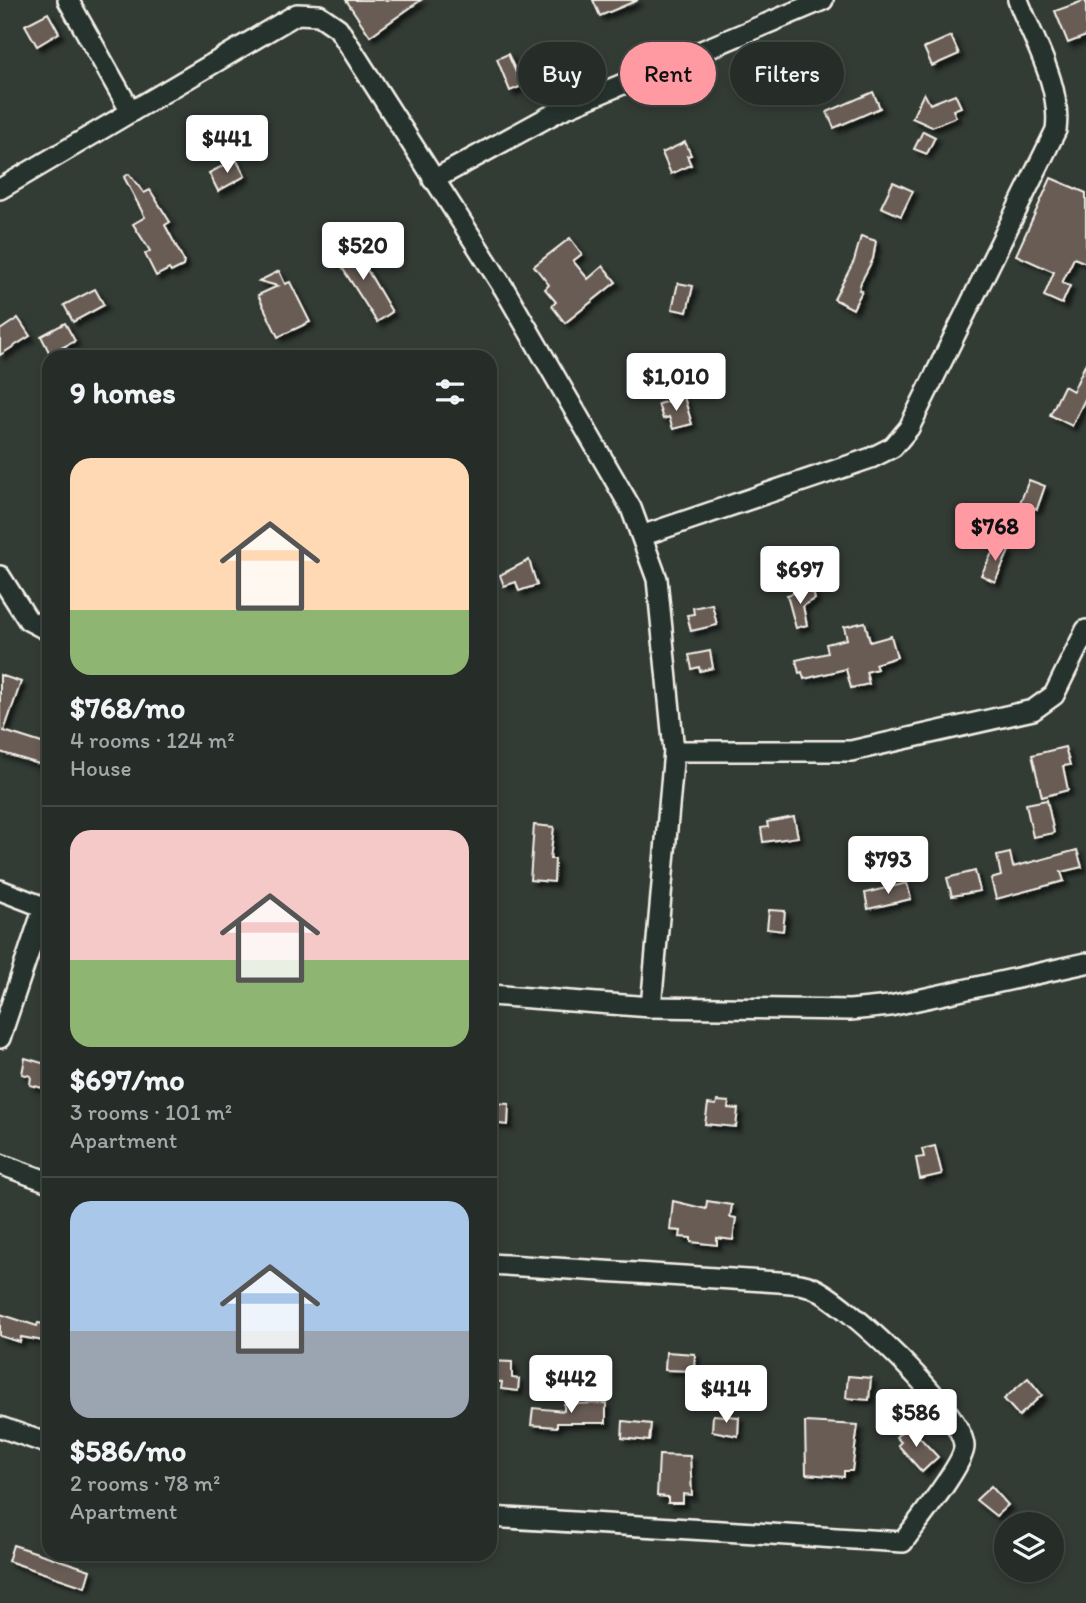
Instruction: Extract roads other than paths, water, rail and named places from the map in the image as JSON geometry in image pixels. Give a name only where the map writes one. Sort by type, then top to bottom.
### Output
[{"type":"street","points":[[68,0],[131,112]]},
{"type":"street","points":[[433,180],[561,110],[822,0]]},
{"type":"street","points":[[644,535],[872,458],[892,447],[909,428],[1056,130],[1059,111],[1055,94],[1018,0]]},
{"type":"street","points":[[0,189],[297,14],[319,15],[338,28],[512,301],[644,535],[657,579],[674,751],[651,1007]]},
{"type":"street","points":[[0,576],[28,620],[42,627]]},
{"type":"street","points":[[674,751],[851,751],[1033,710],[1054,695],[1086,631]]},
{"type":"street","points":[[0,890],[42,906]]},
{"type":"street","points":[[0,1038],[42,922]]},
{"type":"street","points":[[497,996],[651,1007],[850,1010],[890,1006],[1086,963]]},
{"type":"street","points":[[0,1164],[42,1179]]},
{"type":"street","points":[[497,1264],[779,1282],[811,1287],[894,1351],[948,1412],[961,1433],[964,1448],[958,1463],[903,1542],[497,1517]]},
{"type":"street","points":[[0,1427],[42,1442]]}]
